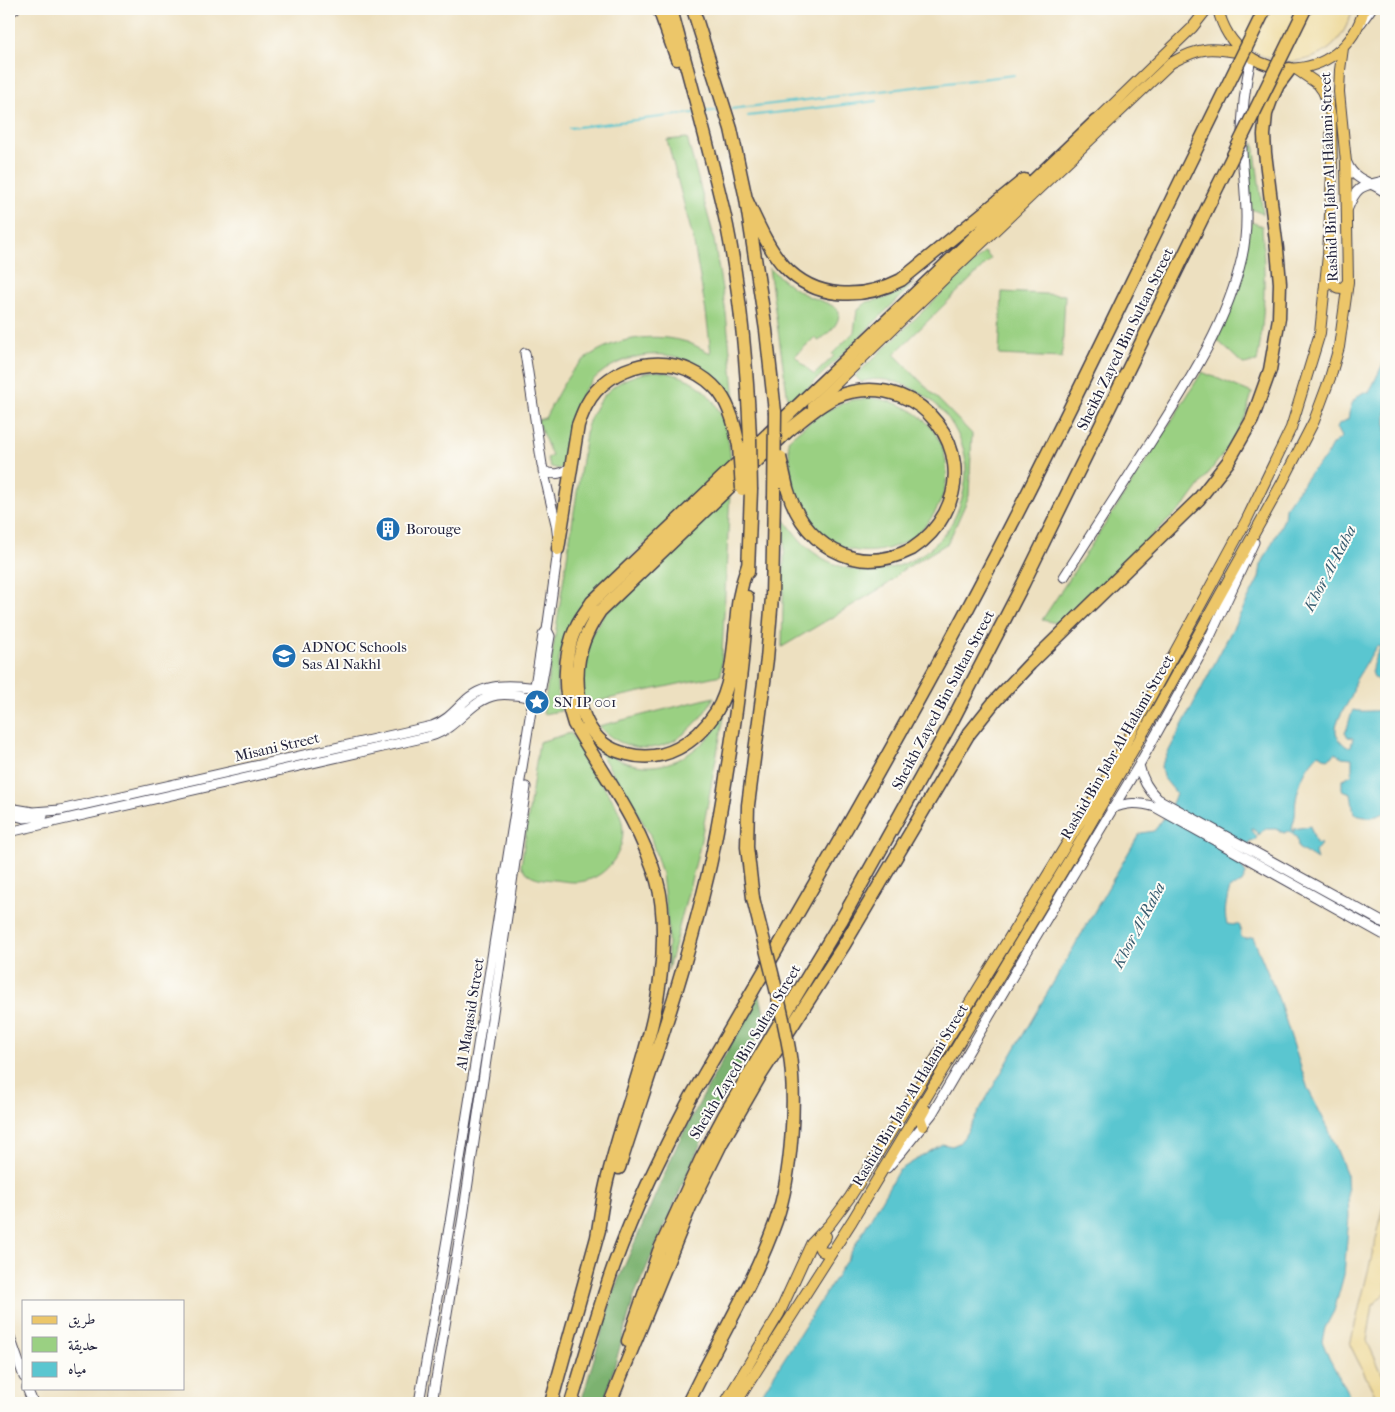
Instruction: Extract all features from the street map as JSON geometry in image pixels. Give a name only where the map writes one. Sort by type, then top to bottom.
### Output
[{"type":"highway","points":[[659,9],[676,58],[688,70]]},
{"type":"highway","points":[[550,1403],[597,1237],[682,968],[706,882],[737,709],[738,661],[748,565],[749,533],[744,513],[750,438],[746,370],[738,296],[727,227],[706,139],[671,9]]},
{"type":"highway","points":[[574,705],[578,690],[580,655],[584,641],[600,611],[788,431],[816,409],[834,398],[851,392],[871,390],[905,397],[932,416],[950,442],[956,478],[947,508],[930,535],[917,546],[890,558],[875,560],[858,559],[842,555],[820,542],[805,527],[797,515],[782,471],[774,412],[766,330],[746,199],[730,129],[694,9]]},
{"type":"highway","name":"Sheikh Zayed Bin Sultan Street","points":[[572,1403],[614,1264],[636,1208],[662,1153],[690,1099],[908,718],[989,568],[1067,415],[1265,9]]},
{"type":"highway","name":"Sheikh Zayed Bin Sultan Street","points":[[609,1403],[622,1358],[659,1251],[701,1159],[734,1098],[841,921],[950,725],[1023,584],[1305,9]]},
{"type":"highway","points":[[609,1403],[690,1207],[722,1142],[760,1076],[844,945],[968,735],[994,701],[1030,664],[1198,500],[1228,462],[1252,420],[1270,370],[1279,318],[1280,283],[1265,153],[1266,121],[1271,100],[1278,85],[1293,69]]},
{"type":"highway","points":[[746,199],[772,249],[783,264],[800,280],[836,293],[851,294],[871,291],[890,285],[909,274],[1096,121]]},
{"type":"highway","points":[[597,1237],[605,1185],[647,1044],[659,995],[663,956],[663,915],[658,882],[647,852],[636,827],[586,732],[586,719],[574,705],[565,670],[569,650],[578,625],[592,602],[1096,121]]},
{"type":"highway","points":[[558,549],[578,425],[585,407],[595,392],[607,380],[623,370],[639,365],[669,364],[694,372],[718,392],[727,405],[735,427],[747,490]]},
{"type":"highway","points":[[688,1403],[757,1268],[776,1220],[786,1179],[790,1139],[793,1098],[789,1050],[753,898],[747,847],[748,804],[767,659],[772,597],[774,412]]},
{"type":"highway","points":[[586,732],[604,744],[640,757],[672,752],[689,742],[702,730],[716,712],[738,661]]},
{"type":"main road","points":[[1096,121],[1192,28],[1207,9]]},
{"type":"main road","points":[[1218,9],[1224,27],[1233,42],[1248,56]]},
{"type":"main road","points":[[788,431],[1171,63],[1190,52],[1206,49],[1223,49],[1248,56],[1270,66],[1293,69],[1313,66],[1329,59],[1343,48],[1356,30],[1364,9]]},
{"type":"main road","name":"Rashid Bin Jabr Al Halami Street","points":[[736,1403],[879,1177],[1125,766],[1281,485],[1314,420],[1330,378],[1339,347],[1348,282],[1346,162],[1339,92],[1343,48]]},
{"type":"main road","name":"Rashid Bin Jabr Al Halami Street","points":[[725,1403],[779,1314],[811,1244],[841,1209],[877,1155],[1105,781],[1246,521],[1280,454],[1291,428],[1320,333],[1325,291],[1332,164],[1331,117],[1328,103],[1318,84],[1293,69]]},
{"type":"main road","points":[[1330,216],[1334,244],[1332,281],[1338,288],[1343,288],[1348,282]]},
{"type":"main road","points":[[923,1126],[920,1118],[932,1095],[934,1083]]},
{"type":"main road","points":[[831,1253],[822,1252],[819,1246],[840,1218],[841,1209]]},
{"type":"street","points":[[9,13],[15,9]]},
{"type":"street","points":[[1356,30],[1371,9]]},
{"type":"street","points":[[1064,577],[1193,375],[1228,304],[1242,257],[1247,221],[1242,152],[1242,117],[1248,56]]},
{"type":"street","points":[[1346,162],[1354,176],[1378,186],[1386,193]]},
{"type":"street","points":[[1348,208],[1357,191],[1369,183],[1386,180]]},
{"type":"street","name":"Al Maqasid Street","points":[[432,1403],[464,1217],[538,688],[550,636],[547,630],[558,549],[556,524],[543,471],[525,353]]},
{"type":"street","points":[[543,471],[549,474],[562,473],[572,466]]},
{"type":"street","points":[[879,1177],[932,1114],[1139,765],[1207,643],[1281,485]]},
{"type":"street","name":"Misani Street","points":[[9,832],[210,786],[437,724],[448,718],[469,697],[489,687],[504,685],[538,688]]},
{"type":"street","name":"Misani Street","points":[[9,808],[33,812],[60,810],[207,777],[438,733],[451,727],[472,707],[488,698],[502,694],[537,698]]},
{"type":"street","points":[[1139,765],[1143,780],[1157,803],[1386,936]]},
{"type":"street","name":"Al Maqasid Street","points":[[419,1403],[525,776]]},
{"type":"street","points":[[207,777],[210,786]]},
{"type":"street","points":[[1111,810],[1128,803],[1157,803],[1386,924]]},
{"type":"street","points":[[9,814],[30,818],[60,810]]},
{"type":"street","points":[[9,1334],[22,1371]]},
{"type":"street","points":[[29,1390],[33,1403]]},
{"type":"green space","points":[[687,138],[713,234],[726,313],[735,399],[708,373],[688,361],[673,356],[657,355],[641,356],[626,360],[611,366],[598,375],[587,387],[573,415],[564,464],[559,469],[551,467],[547,458],[552,456],[537,420],[545,418],[566,380],[585,359],[612,344],[627,340],[657,337],[687,342],[711,353],[693,238],[667,140]]},
{"type":"green space","points":[[1254,143],[1263,214],[1251,209],[1248,153]]},
{"type":"green space","points":[[1251,222],[1262,226],[1263,311],[1257,362],[1243,364],[1217,340],[1238,293]]},
{"type":"green space","points":[[985,252],[991,259],[894,354],[972,434],[969,496],[948,543],[901,571],[888,584],[782,647],[785,520],[800,540],[819,556],[839,566],[860,570],[881,570],[901,565],[920,556],[936,543],[950,527],[959,507],[965,486],[966,472],[961,442],[948,418],[930,399],[915,390],[893,381],[877,379],[861,382],[855,376]]},
{"type":"green space","points":[[769,268],[797,290],[839,311],[838,320],[830,331],[819,341],[814,338],[795,356],[814,375],[834,356],[832,354],[854,332],[857,311],[867,302],[886,298],[914,283],[789,407]]},
{"type":"green space","points":[[1002,292],[1065,295],[1062,358],[999,355]]},
{"type":"green space","points":[[656,371],[675,374],[690,381],[703,389],[713,401],[726,429],[731,463],[586,599],[568,630],[558,663],[557,693],[561,711],[543,714],[587,427],[598,404],[612,388],[631,377]]},
{"type":"green space","points":[[1202,372],[1252,393],[1245,417],[1231,443],[1186,504],[1061,624],[1042,620],[1142,468]]},
{"type":"green space","points":[[871,398],[900,405],[925,420],[940,443],[945,457],[947,472],[943,495],[930,519],[912,537],[891,548],[869,552],[846,548],[825,538],[808,521],[794,490],[788,440],[810,422],[834,407],[851,400]]},
{"type":"green space","points":[[730,493],[721,675],[584,704],[581,690],[587,642],[604,614]]},
{"type":"green space","points":[[714,697],[699,719],[690,728],[669,743],[657,747],[645,748],[627,745],[609,736],[599,726]]},
{"type":"green space","points":[[725,711],[699,850],[668,970],[668,928],[662,874],[649,832],[587,732],[602,750],[615,758],[636,765],[657,766],[678,760],[708,738]]},
{"type":"green space","points":[[571,733],[615,804],[622,822],[623,831],[620,849],[610,865],[596,876],[584,881],[575,882],[535,877],[521,866],[539,742]]},
{"type":"green space","points":[[759,992],[766,1021],[713,1115],[635,1294],[604,1403],[581,1403],[614,1290],[678,1143]]},
{"type":"sand","points":[[1225,9],[1353,9],[1344,30],[1330,48],[1315,57],[1299,61],[1282,61],[1266,57],[1252,50],[1239,39],[1230,26]]},
{"type":"sand","points":[[1386,1198],[1386,1292],[1373,1305],[1367,1341],[1386,1382],[1386,1403],[1379,1403],[1350,1345]]},
{"type":"water","name":"Khor Al-Raha","points":[[1386,357],[1386,685],[1375,678],[1372,670],[1380,648],[1379,646],[1376,647],[1354,683],[1353,692],[1340,716],[1336,732],[1339,739],[1347,747],[1351,746],[1353,738],[1348,737],[1345,733],[1353,710],[1386,712],[1386,812],[1370,817],[1354,814],[1351,793],[1342,790],[1342,780],[1352,774],[1352,758],[1342,757],[1335,753],[1327,759],[1319,754],[1310,764],[1301,781],[1292,827],[1294,832],[1294,829],[1310,826],[1316,843],[1321,844],[1315,852],[1317,860],[1298,848],[1297,838],[1289,831],[1284,833],[1276,829],[1264,829],[1259,835],[1253,828],[1251,829],[1257,837],[1254,841],[1250,842],[1239,864],[1246,874],[1242,883],[1230,888],[1225,910],[1227,924],[1237,924],[1240,926],[1241,937],[1245,939],[1253,937],[1279,1000],[1308,1089],[1328,1128],[1347,1175],[1349,1216],[1344,1275],[1334,1311],[1325,1328],[1322,1341],[1353,1403],[756,1403],[846,1261],[898,1171],[942,1144],[952,1146],[959,1143],[964,1137],[1138,836],[1141,833],[1154,831],[1167,813],[1176,793],[1163,777],[1161,766],[1259,578],[1261,565],[1284,519],[1285,508],[1310,473],[1325,458],[1332,445],[1342,437],[1337,428],[1338,425],[1348,419],[1354,400],[1364,392],[1369,393]]},
{"type":"waterway","points":[[731,109],[1014,75]]},
{"type":"waterway","points":[[748,116],[877,101]]},
{"type":"waterway","points":[[703,112],[721,110]]},
{"type":"waterway","points":[[569,128],[694,113]]},
{"type":"place","name":"Borouge","points":[[388,529]]},
{"type":"place","name":"ADNOC Schools Sas Al Nakhl","points":[[284,656]]},
{"type":"place","name":"SN IP 001","points":[[537,702]]}]
